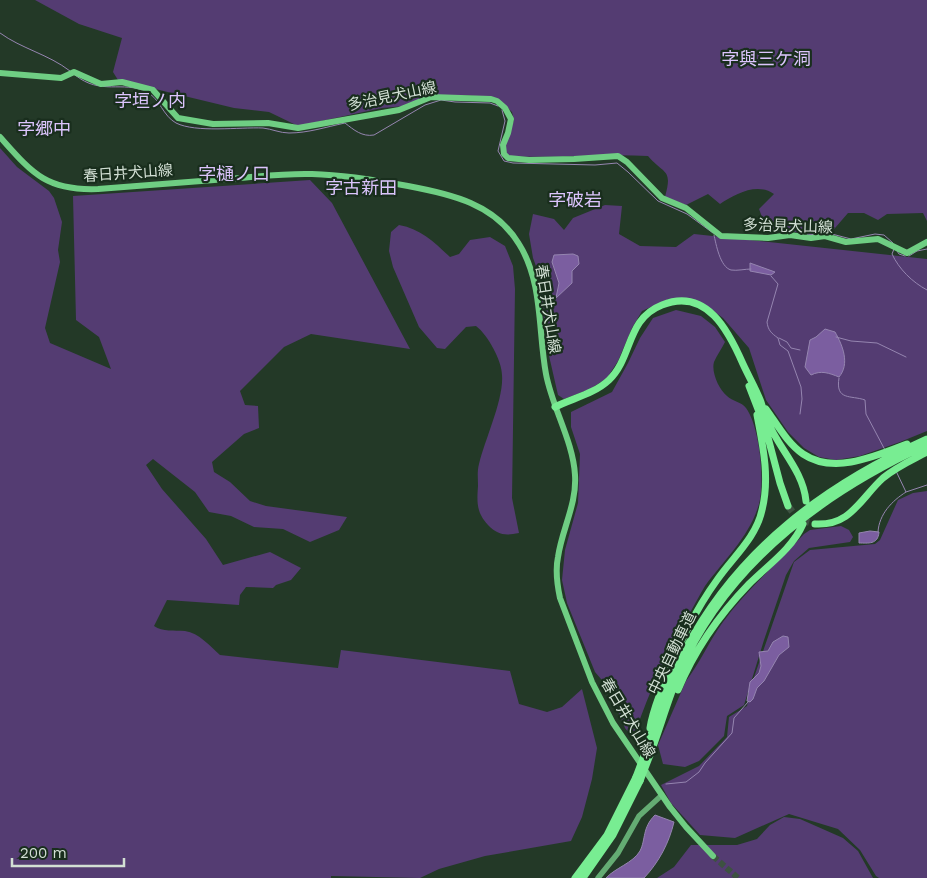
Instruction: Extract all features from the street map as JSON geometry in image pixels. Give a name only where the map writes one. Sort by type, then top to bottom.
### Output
[{"type":"highway","points":[[555,407],[566,406],[590,396],[608,383],[620,367],[634,335],[644,320],[658,309],[668,305],[690,305],[709,313],[729,337],[758,403],[803,484],[806,501]]},
{"type":"highway","points":[[758,403],[798,449],[813,459],[826,463],[845,463],[860,460],[927,437]]},
{"type":"highway","points":[[758,403],[788,506]]},
{"type":"highway","points":[[648,741],[651,717],[669,668],[686,630],[718,578],[751,536],[762,510],[765,468],[758,403]]},
{"type":"highway","name":"中央自動車道","points":[[648,754],[648,741],[688,643],[714,602],[750,558],[784,526],[819,500],[927,437]]},
{"type":"highway","name":"中央自動車道","points":[[583,878],[613,835],[638,779],[679,673],[692,648],[714,612],[742,574],[777,539],[823,504],[885,466],[927,445]]},
{"type":"highway","points":[[815,524],[826,525],[846,517],[884,478],[927,452]]},
{"type":"highway","points":[[648,754],[655,752],[682,678],[713,629],[749,585],[790,546],[803,524]]},
{"type":"highway","name":"中央自動車道","points":[[575,878],[607,835],[638,779]]},
{"type":"main road","name":"多治見犬山線","points":[[0,73],[61,78],[68,74],[77,73],[100,84],[122,82],[153,90],[178,118],[213,124],[268,122],[298,128],[399,110],[432,97],[491,99],[499,102],[510,115],[510,124],[503,145],[504,154],[508,158],[574,159],[618,156],[627,162],[644,182],[662,198],[686,208],[718,234],[758,238],[790,235],[811,238],[825,236],[846,242],[878,239],[901,251],[910,252],[927,242]]},
{"type":"main road","name":"春日井犬山線","points":[[0,138],[31,171],[47,182],[67,188],[79,190],[98,189],[270,175],[329,175],[372,180],[450,195],[481,207],[505,225],[520,244],[531,271],[536,296],[545,372],[573,457],[575,475],[572,508],[557,559],[557,584],[560,598],[599,698],[613,722],[662,795],[686,827],[713,856]]},
{"type":"main road","points":[[598,878],[618,853],[639,816],[662,795]]},
{"type":"shaded area","points":[[35,0],[927,0],[927,221],[923,213],[887,214],[878,220],[864,213],[848,213],[829,235],[809,236],[789,230],[768,233],[759,209],[774,194],[761,189],[739,193],[720,204],[708,194],[686,205],[665,197],[668,181],[666,173],[648,156],[509,156],[505,151],[505,145],[514,120],[512,112],[499,100],[492,97],[429,96],[405,106],[382,108],[298,126],[269,112],[234,108],[118,80],[113,72],[122,38],[79,24]]},
{"type":"shaded area","points":[[0,148],[17,167],[49,191],[54,198],[62,222],[58,250],[60,262],[45,328],[50,343],[111,369],[99,337],[76,320],[73,196],[310,180],[332,203],[410,349],[311,334],[284,347],[240,391],[245,405],[258,406],[259,428],[244,434],[212,462],[214,472],[230,482],[250,501],[266,506],[347,517],[339,530],[310,542],[283,529],[254,527],[231,516],[209,512],[195,492],[153,459],[146,465],[162,489],[206,539],[223,565],[270,552],[301,568],[291,580],[276,585],[273,588],[246,587],[240,595],[239,605],[167,600],[154,626],[165,630],[185,631],[195,634],[220,655],[338,668],[341,650],[510,671],[519,704],[547,712],[562,707],[582,689],[597,748],[592,779],[582,817],[571,841],[485,856],[439,869],[420,878],[331,876],[331,878],[0,878]]},
{"type":"shaded area","points":[[605,205],[622,206],[619,234],[640,246],[676,247],[694,234],[927,259],[927,431],[860,456],[836,460],[819,457],[804,448],[788,432],[766,400],[749,348],[723,318],[697,302],[684,299],[669,299],[642,311],[632,328],[618,361],[607,378],[590,389],[564,399],[558,395],[547,347],[539,274],[533,258],[529,234],[533,214],[554,219],[564,230],[573,218]]},
{"type":"shaded area","points":[[399,225],[421,233],[450,257],[459,254],[470,240],[490,237],[505,246],[513,266],[515,289],[512,498],[519,533],[506,534],[495,531],[481,516],[478,507],[478,467],[500,396],[502,375],[500,363],[490,342],[476,326],[466,327],[445,349],[437,348],[419,327],[393,267],[389,251],[391,232]]},
{"type":"shaded area","points":[[573,254],[578,256],[579,264],[572,271],[572,283],[556,298],[559,283],[552,262],[554,255]]},
{"type":"shaded area","points":[[750,263],[775,272],[771,275],[750,271]]},
{"type":"shaded area","points":[[676,310],[701,316],[715,327],[725,342],[714,362],[715,376],[724,393],[744,406],[751,417],[760,455],[761,494],[755,516],[749,527],[736,547],[705,586],[666,658],[636,730],[629,733],[625,728],[607,686],[595,672],[567,603],[562,580],[565,550],[578,503],[580,454],[571,427],[571,412],[612,392],[640,338],[653,318]]},
{"type":"shaded area","points":[[825,329],[835,332],[843,349],[845,361],[839,377],[822,372],[811,375],[805,367],[810,340]]},
{"type":"shaded area","points":[[927,491],[927,878],[879,878],[860,850],[838,829],[789,814],[735,838],[700,835],[671,803],[661,785],[699,766],[727,737],[729,717],[747,706],[752,683],[794,562],[810,550],[875,544],[880,540],[898,500],[913,493]]},
{"type":"shaded area","points":[[841,526],[849,530],[853,537],[850,542],[809,548],[794,561],[786,575],[744,705],[727,716],[724,736],[699,761],[685,767],[663,764],[658,745],[686,681],[723,622],[752,588],[804,534],[810,530]]},
{"type":"shaded area","points":[[879,532],[877,539],[872,542],[859,543],[859,533]]},
{"type":"shaded area","points":[[783,636],[788,637],[789,647],[779,655],[764,681],[757,688],[753,699],[750,702],[747,701],[750,682],[759,673],[761,666],[759,652],[768,651],[773,642]]},
{"type":"shaded area","points":[[655,815],[674,822],[663,852],[649,872],[644,878],[606,878],[637,855],[642,847],[648,824]]},
{"type":"shaded area","points":[[784,817],[800,819],[843,838],[858,851],[873,878],[657,878],[674,867],[691,845],[737,845],[757,839],[770,825]]},
{"type":"waterway","points":[[0,33],[8,39],[53,60],[70,71]]},
{"type":"waterway","points":[[75,75],[94,85],[129,87],[147,92],[176,123],[206,129],[263,128],[296,133],[345,123],[358,132],[374,135],[425,105],[441,100],[490,103],[498,106]]},
{"type":"waterway","points":[[502,110],[505,121],[498,151],[504,161],[513,163],[595,165],[617,163],[658,201],[687,214],[713,233]]},
{"type":"waterway","points":[[809,235],[828,233],[851,239],[875,234],[884,235],[893,243]]},
{"type":"waterway","points":[[714,235],[719,255],[727,268],[731,270],[751,269]]},
{"type":"waterway","points":[[894,249],[892,254],[902,270],[927,290]]},
{"type":"waterway","points":[[909,256],[917,251],[927,249]]},
{"type":"waterway","points":[[897,251],[905,256]]},
{"type":"waterway","points":[[771,276],[778,284],[767,325],[773,335],[778,338],[780,345],[788,351],[801,387],[800,414]]},
{"type":"waterway","points":[[836,337],[851,341],[877,343],[906,357]]},
{"type":"waterway","points":[[779,338],[787,342],[791,348],[800,350]]},
{"type":"waterway","points":[[839,378],[838,385],[842,394],[865,400],[866,414],[885,450]]},
{"type":"waterway","points":[[878,532],[881,519],[887,509],[906,492],[896,471]]},
{"type":"waterway","points":[[906,492],[927,485]]},
{"type":"waterway","points":[[666,784],[686,782],[699,772],[732,733],[734,718],[748,702]]},
{"type":"tunnel","points":[[788,506],[798,519],[815,524]]},
{"type":"tunnel","points":[[713,856],[738,878]]},
{"type":"district","name":"字與三ケ洞","points":[[766,58]]},
{"type":"district","name":"字垣ノ内","points":[[150,100]]},
{"type":"district","name":"字郷中","points":[[44,128]]},
{"type":"district","name":"字樋ノ口","points":[[234,173]]},
{"type":"district","name":"字古新田","points":[[361,187]]},
{"type":"district","name":"字破岩","points":[[575,199]]}]
